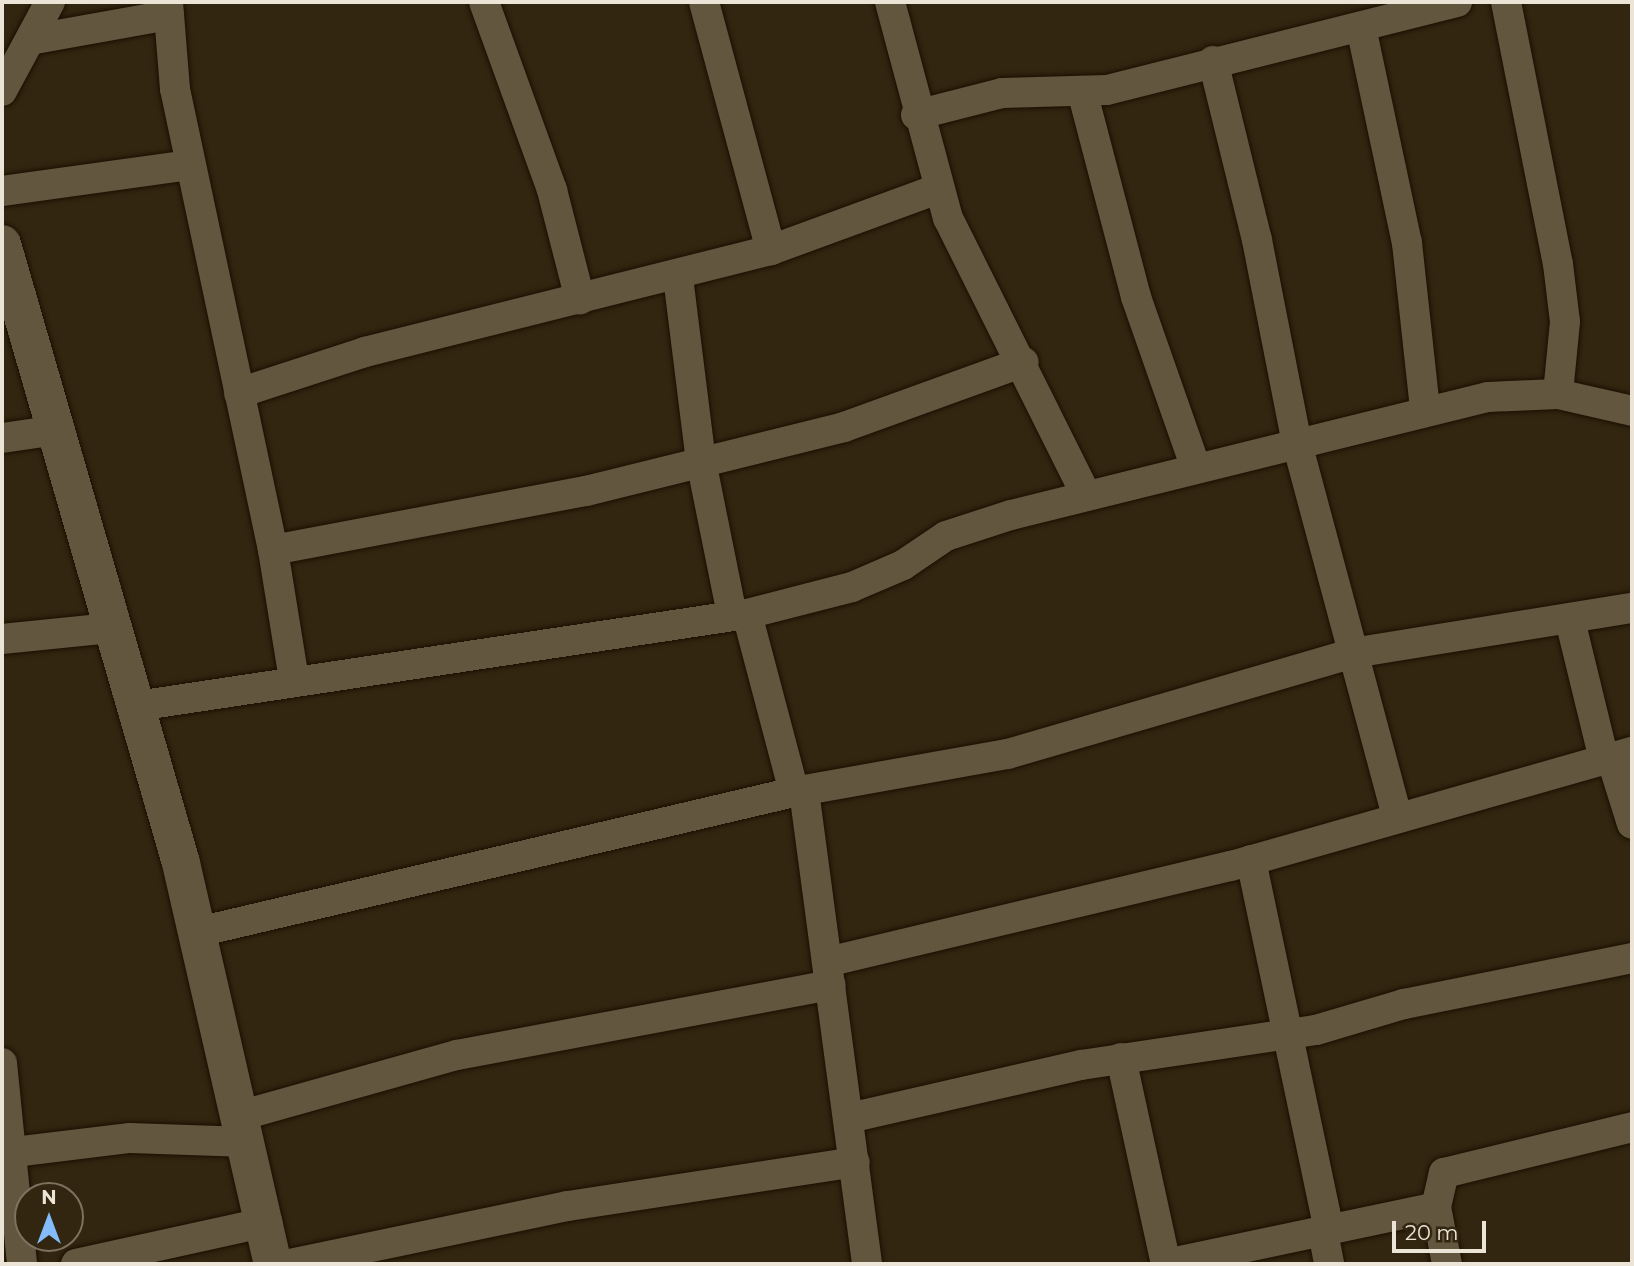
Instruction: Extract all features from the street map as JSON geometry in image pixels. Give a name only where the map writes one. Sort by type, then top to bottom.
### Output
[{"type":"street","points":[[2,91],[35,39],[50,2]]},
{"type":"street","points":[[484,2],[552,190],[580,299]]},
{"type":"street","points":[[704,2],[771,250]]},
{"type":"street","points":[[890,2],[916,115],[938,189],[966,258],[1024,362],[1086,495]]},
{"type":"street","points":[[916,115],[1002,93],[1082,91],[1361,27],[1457,2]]},
{"type":"street","points":[[1506,2],[1558,264],[1565,322],[1558,394]]},
{"type":"street","points":[[35,39],[169,8],[175,89],[274,550],[293,680]]},
{"type":"street","points":[[1361,27],[1413,278],[1425,410]]},
{"type":"street","points":[[1213,61],[1263,264],[1297,443],[1397,816]]},
{"type":"street","points":[[1082,91],[1136,297],[1196,468]]},
{"type":"street","points":[[2,191],[190,165]]},
{"type":"street","points":[[239,393],[365,352],[678,277],[771,250],[938,189]]},
{"type":"street","points":[[2,244],[57,430],[110,628],[137,706],[198,932],[267,1222],[273,1264]]},
{"type":"street","points":[[678,277],[701,461],[739,615],[799,791],[849,1118],[867,1264]]},
{"type":"street","points":[[274,550],[586,491],[844,427],[1024,362]]},
{"type":"street","points":[[137,706],[293,680],[739,615],[852,587],[903,565],[946,536],[1086,495],[1425,410],[1558,394],[1632,411]]},
{"type":"street","points":[[2,439],[57,430]]},
{"type":"street","points":[[198,932],[799,791],[1008,754],[1353,653],[1632,608]]},
{"type":"street","points":[[1570,620],[1616,756],[1632,824]]},
{"type":"street","points":[[2,639],[110,628]]},
{"type":"street","points":[[9,1141],[130,1138],[245,1128],[457,1055],[828,973],[1251,860],[1397,816],[1616,756]]},
{"type":"street","points":[[1251,860],[1289,1035],[1326,1232],[1329,1264]]},
{"type":"street","points":[[849,1118],[1121,1058],[1289,1035],[1404,1004],[1632,958]]},
{"type":"street","points":[[1121,1058],[1166,1264],[1436,1207]]},
{"type":"street","points":[[2,1063],[22,1264]]},
{"type":"street","points":[[1447,1264],[1436,1207],[1438,1180],[1455,1168],[1632,1127]]},
{"type":"street","points":[[290,1264],[568,1206],[855,1162]]},
{"type":"street","points":[[76,1264],[267,1222]]}]
